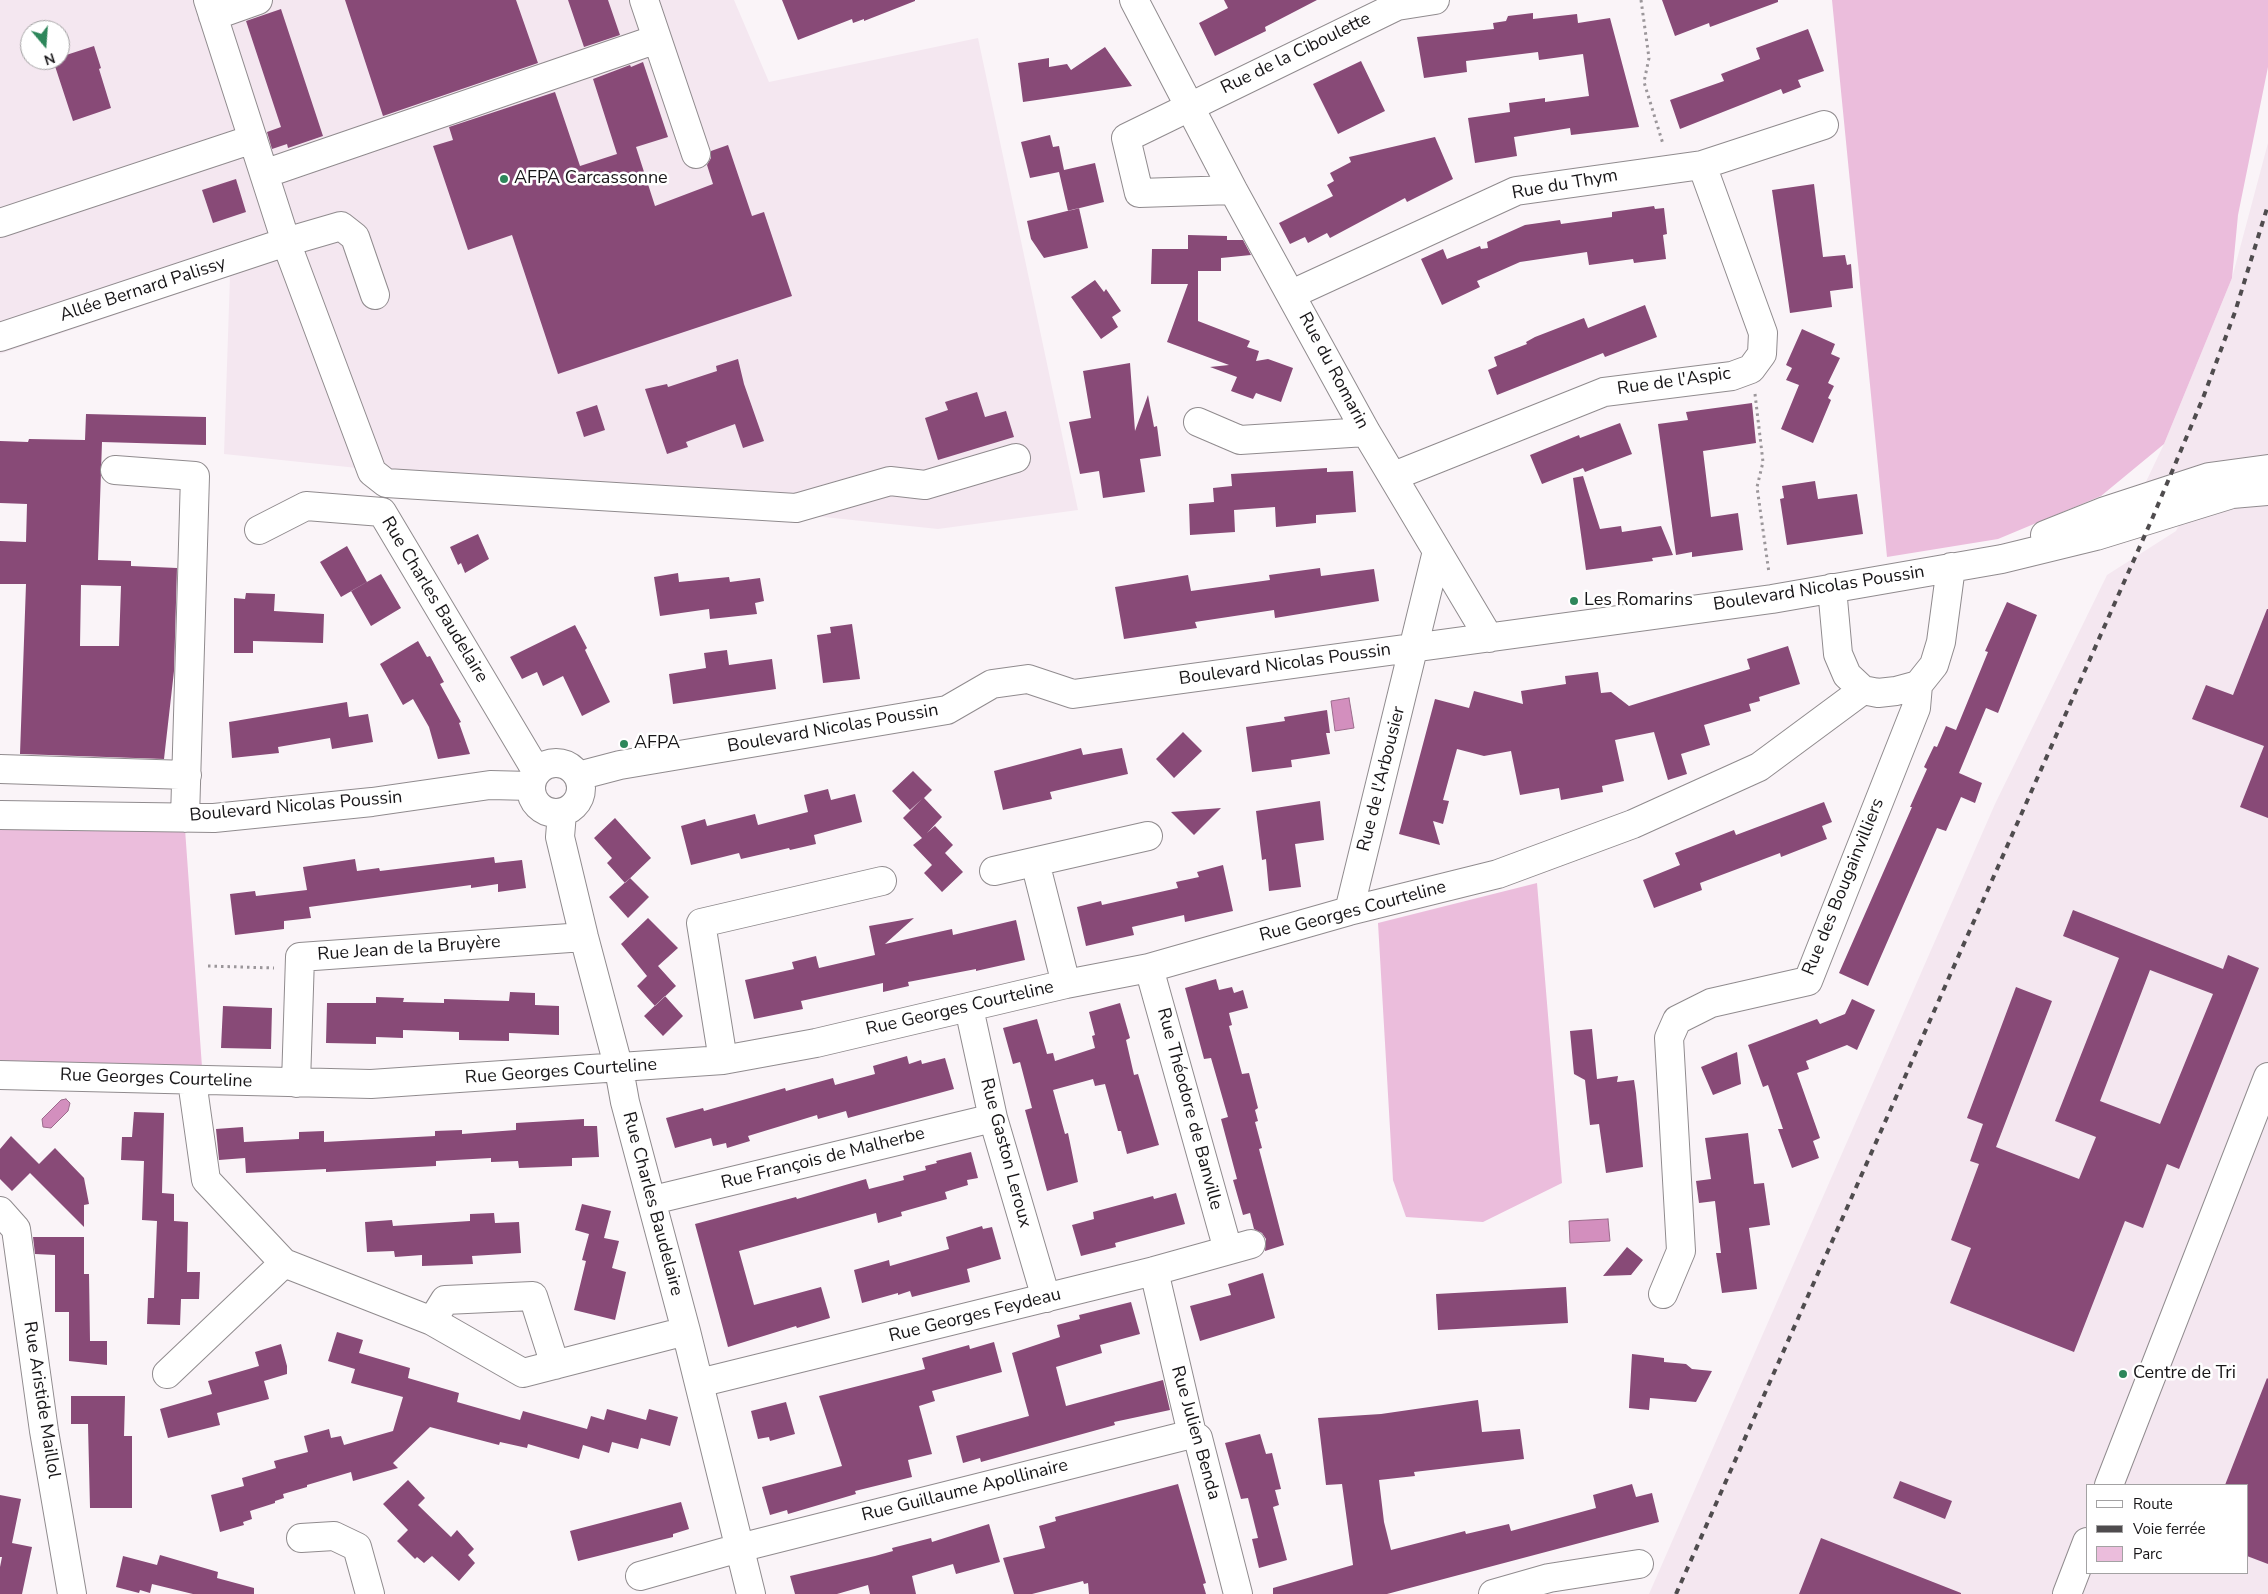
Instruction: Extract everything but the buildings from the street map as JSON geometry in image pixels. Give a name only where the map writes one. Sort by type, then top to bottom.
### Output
[{"type":"street","points":[[258,0],[210,8],[286,242],[372,472],[386,483],[796,508],[890,481],[925,484],[1016,458]]},
{"type":"street","points":[[644,0],[696,154]]},
{"type":"street","name":"Rue du Romarin","points":[[1134,0],[1188,107],[1366,432],[1489,638]]},
{"type":"street","name":"Rue de la Ciboulette","points":[[1188,107],[1397,6],[1435,0]]},
{"type":"street","points":[[264,174],[658,39]]},
{"type":"street","points":[[1188,107],[1126,138],[1139,193],[1233,190]]},
{"type":"street","name":"Rue du Thym","points":[[1292,294],[1516,190],[1702,165],[1824,125]]},
{"type":"street","points":[[0,223],[253,139]]},
{"type":"street","name":"Rue de l'Aspic","points":[[1394,476],[1604,392],[1732,376],[1752,369],[1762,354],[1762,333],[1702,165]]},
{"type":"street","name":"Allée Bernard Palissy","points":[[0,337],[286,242],[341,226],[355,237],[375,294]]},
{"type":"street","points":[[1198,422],[1240,440],[1366,432]]},
{"type":"street","name":"Boulevard Nicolas Poussin","points":[[2002,559],[2052,532],[2155,494],[2209,477],[2268,469]]},
{"type":"street","points":[[115,470],[195,476],[185,818]]},
{"type":"street","name":"Boulevard Nicolas Poussin","points":[[578,776],[620,765],[947,710],[992,684],[1028,679],[1073,694],[1772,599],[2002,559],[2096,536],[2232,494],[2268,491]]},
{"type":"street","name":"Rue Charles Baudelaire","points":[[259,530],[306,506],[382,512],[534,779]]},
{"type":"street","points":[[1414,648],[1437,551]]},
{"type":"street","points":[[1832,588],[1838,654],[1847,675],[1863,690],[1878,693],[1896,691],[1918,685],[1934,665],[1941,642],[1951,567]]},
{"type":"street","name":"Rue de l'Arbousier","points":[[1349,911],[1414,648]]},
{"type":"street","name":"Rue des Bougainvilliers","points":[[1663,1294],[1681,1251],[1670,1038],[1677,1020],[1711,1003],[1808,981],[1916,708],[1918,685]]},
{"type":"street","name":"Rue Georges Courteline","points":[[0,1075],[371,1084],[723,1060],[816,1043],[1066,984],[1149,968],[1349,911],[1498,874],[1633,824],[1759,767],[1863,690]]},
{"type":"street","points":[[551,764],[567,766],[578,776],[581,791],[579,798],[574,805],[562,813],[547,812],[540,808],[531,794],[534,779],[551,764]]},
{"type":"street","points":[[0,769],[187,775]]},
{"type":"street","name":"Boulevard Nicolas Poussin","points":[[0,816],[214,818],[362,803],[534,779]]},
{"type":"street","name":"Rue Charles Baudelaire","points":[[562,813],[560,837],[584,937],[619,1068],[625,1102],[686,1331],[751,1594]]},
{"type":"street","points":[[994,871],[1148,836]]},
{"type":"street","points":[[1036,862],[1066,984]]},
{"type":"street","points":[[723,1060],[701,923],[882,881]]},
{"type":"street","name":"Rue Jean de la Bruyère","points":[[296,1083],[300,957],[584,937]]},
{"type":"street","name":"Rue Théodore de Banville","points":[[1149,968],[1239,1247]]},
{"type":"street","name":"Rue Gaston Leroux","points":[[969,1008],[993,1118],[1046,1298]]},
{"type":"street","points":[[2109,1484],[2268,1077]]},
{"type":"street","points":[[192,1081],[206,1180],[284,1263],[432,1320],[523,1374],[686,1331]]},
{"type":"street","name":"Rue François de Malherbe","points":[[652,1200],[993,1118]]},
{"type":"street","name":"Rue Aristide Maillol","points":[[0,1211],[16,1230],[44,1431],[72,1594]]},
{"type":"street","name":"Rue Georges Feydeau","points":[[699,1383],[1154,1271],[1239,1247]]},
{"type":"street","points":[[167,1374],[284,1263]]},
{"type":"street","name":"Rue Julien Benda","points":[[1154,1271],[1192,1434],[1198,1438],[1238,1594]]},
{"type":"street","points":[[432,1320],[445,1300],[533,1296],[555,1365]]},
{"type":"street","name":"Rue Guillaume Apollinaire","points":[[640,1576],[739,1548],[1192,1434]]},
{"type":"street","points":[[301,1538],[334,1536],[357,1548],[370,1594]]},
{"type":"street","points":[[2067,1594],[2086,1545]]},
{"type":"street","points":[[1492,1594],[1549,1578],[1639,1564]]},
{"type":"path","points":[[1641,0],[1649,58],[1644,82],[1671,168]]},
{"type":"path","points":[[1752,369],[1764,462],[1758,488],[1772,599]]},
{"type":"path","points":[[208,966],[300,968]]},
{"type":"shaded area","name":"AFPA Carcassonne","points":[[0,0],[734,0],[769,82],[978,38],[1078,510],[938,529],[224,454],[230,276],[0,354]]},
{"type":"shaded area","points":[[2268,143],[2268,1594],[1649,1594],[1995,804],[2107,575],[2176,531],[2207,470],[2143,488],[2164,444],[2232,278]]},
{"type":"shaded area","points":[[1349,698],[1354,728],[1335,731],[1331,701]]},
{"type":"shaded area","points":[[66,1099],[70,1103],[68,1111],[51,1128],[43,1127],[42,1119],[61,1100]]},
{"type":"shaded area","points":[[1608,1219],[1610,1241],[1570,1243],[1569,1221]]},
{"type":"green space","points":[[1832,0],[2268,0],[2268,67],[2238,215],[2232,278],[2164,444],[2101,496],[1998,539],[1887,557]]},
{"type":"green space","points":[[0,808],[185,829],[202,1067],[0,1065]]},
{"type":"green space","points":[[1537,883],[1562,1183],[1483,1222],[1406,1217],[1393,1180],[1378,923]]},
{"type":"railway","points":[[1676,1594],[2152,519],[2203,398],[2235,312],[2268,205]]},
{"type":"place","name":"AFPA Carcassonne","points":[[504,179]]},
{"type":"place","name":"Les Romarins","points":[[1574,601]]},
{"type":"place","name":"AFPA","points":[[624,744]]},
{"type":"place","name":"Centre de Tri","points":[[2123,1374]]}]
